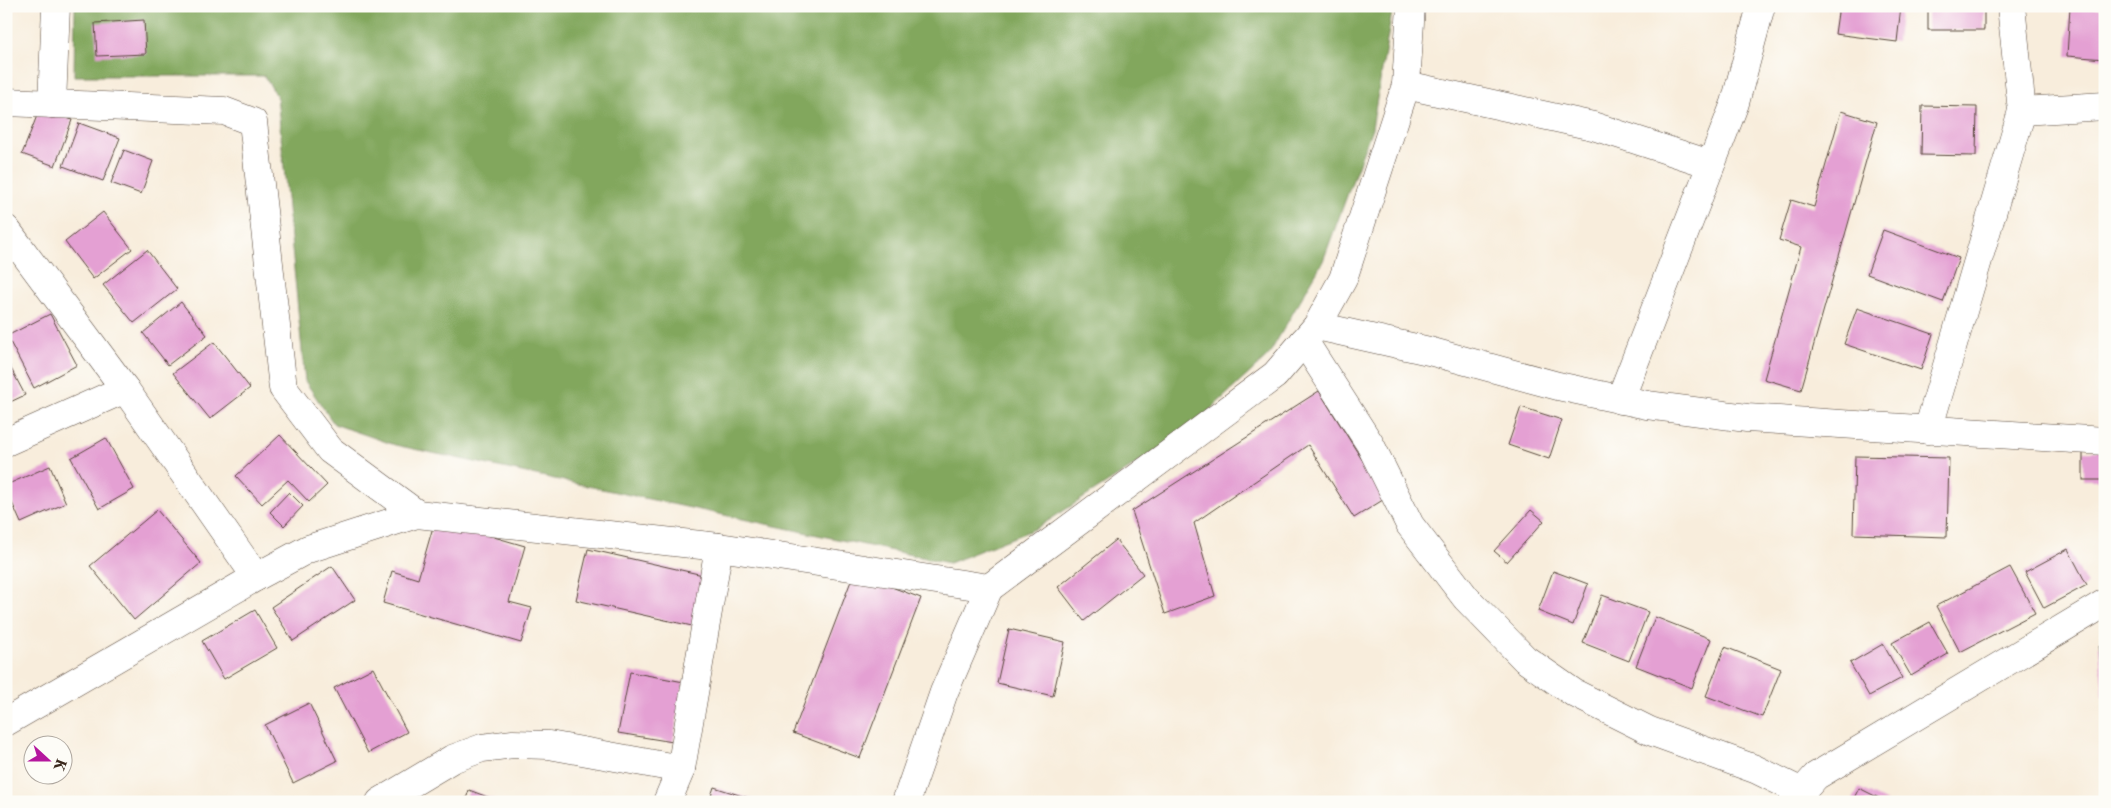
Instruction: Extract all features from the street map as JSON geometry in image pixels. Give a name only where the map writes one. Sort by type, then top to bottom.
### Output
[{"type":"street","points":[[52,104],[56,6]]},
{"type":"street","points":[[906,802],[944,692],[989,588],[1275,376],[1311,334],[1343,278],[1406,85],[1411,6]]},
{"type":"street","points":[[1620,400],[1735,103],[1761,6]]},
{"type":"street","points":[[1928,430],[2022,111],[2011,6]]},
{"type":"street","points":[[1406,85],[1593,126],[1710,164]]},
{"type":"street","points":[[6,102],[224,111],[253,122],[283,388],[330,450],[417,514]]},
{"type":"street","points":[[2022,111],[2105,106]]},
{"type":"street","points":[[6,229],[125,389],[256,577]]},
{"type":"street","points":[[1311,334],[1428,351],[1558,386],[1620,400],[1747,418],[2105,441]]},
{"type":"street","points":[[1311,334],[1370,444],[1410,525],[1466,598],[1525,659],[1574,693],[1650,731],[1755,769],[1797,797],[1816,776],[2105,603]]},
{"type":"street","points":[[6,442],[125,389]]},
{"type":"street","points":[[6,722],[256,577],[308,549],[417,514],[719,547],[989,588]]},
{"type":"street","points":[[668,802],[681,769],[719,547]]},
{"type":"street","points":[[380,802],[452,760],[482,748],[513,744],[549,745],[681,769]]},
{"type":"green space","points":[[75,6],[1393,6],[1372,128],[1323,261],[1268,356],[1186,432],[1037,528],[949,563],[395,445],[334,424],[305,381],[277,96],[264,76],[74,76]]},
{"type":"building","points":[[1839,6],[1901,6],[1897,42],[1835,34]]},
{"type":"building","points":[[1928,6],[1984,6],[1984,30],[1928,30]]},
{"type":"building","points":[[2070,7],[2105,9],[2105,59],[2067,56]]},
{"type":"building","points":[[144,20],[146,54],[97,56],[95,23]]},
{"type":"building","points":[[1922,106],[1977,107],[1976,156],[1921,155]]},
{"type":"building","points":[[40,108],[72,120],[55,166],[22,154]]},
{"type":"building","points":[[1841,111],[1877,122],[1801,390],[1764,379],[1801,247],[1779,240],[1791,200],[1814,207]]},
{"type":"building","points":[[79,123],[120,138],[103,181],[63,166]]},
{"type":"building","points":[[124,150],[153,161],[141,194],[111,183]]},
{"type":"building","points":[[103,212],[132,249],[93,279],[65,242]]},
{"type":"building","points":[[1883,230],[1959,258],[1943,302],[1867,274]]},
{"type":"building","points":[[147,250],[177,289],[134,323],[103,285]]},
{"type":"building","points":[[181,302],[207,335],[168,365],[143,333]]},
{"type":"building","points":[[1857,308],[1933,334],[1921,370],[1844,344]]},
{"type":"building","points":[[50,314],[77,365],[34,388],[7,336]]},
{"type":"building","points":[[214,342],[250,388],[210,419],[173,373]]},
{"type":"building","points":[[6,359],[25,395],[6,404]]},
{"type":"building","points":[[1319,391],[1386,498],[1354,518],[1308,445],[1194,523],[1215,596],[1165,614],[1132,511]]},
{"type":"building","points":[[1521,407],[1562,420],[1549,459],[1508,445]]},
{"type":"building","points":[[280,435],[327,485],[309,502],[288,480],[262,504],[236,476]]},
{"type":"building","points":[[106,438],[134,489],[99,509],[71,458]]},
{"type":"building","points":[[2083,451],[2105,451],[2105,480],[2083,480]]},
{"type":"building","points":[[1855,456],[1949,458],[1947,537],[1853,534]]},
{"type":"building","points":[[50,466],[66,503],[21,523],[6,485]]},
{"type":"building","points":[[289,492],[303,506],[284,526],[270,512]]},
{"type":"building","points":[[157,510],[201,563],[134,620],[90,566]]},
{"type":"building","points":[[1531,510],[1544,521],[1507,562],[1494,551]]},
{"type":"building","points":[[435,520],[525,546],[509,602],[532,608],[521,643],[383,603],[392,571],[418,579]]},
{"type":"building","points":[[1116,540],[1143,574],[1084,621],[1058,587]]},
{"type":"building","points":[[588,549],[703,575],[692,626],[576,600]]},
{"type":"building","points":[[2068,549],[2087,585],[2044,608],[2025,572]]},
{"type":"building","points":[[332,566],[355,600],[293,641],[271,607]]},
{"type":"building","points":[[2010,567],[2035,613],[1960,652],[1936,606]]},
{"type":"building","points":[[1553,571],[1588,584],[1573,625],[1538,611]]},
{"type":"building","points":[[854,573],[921,598],[860,758],[793,733]]},
{"type":"building","points":[[1602,595],[1648,612],[1629,661],[1583,643]]},
{"type":"building","points":[[255,610],[277,648],[224,679],[202,641]]},
{"type":"building","points":[[1655,617],[1711,639],[1692,688],[1636,666]]},
{"type":"building","points":[[1930,622],[1948,654],[1911,676],[1892,643]]},
{"type":"building","points":[[1009,629],[1065,642],[1053,696],[997,683]]},
{"type":"building","points":[[1883,644],[1902,678],[1869,696],[1850,663]]},
{"type":"building","points":[[2099,646],[2105,646],[2105,696],[2103,696]]},
{"type":"building","points":[[1725,647],[1781,669],[1762,717],[1706,696]]},
{"type":"building","points":[[373,668],[407,732],[368,753],[334,688]]},
{"type":"building","points":[[630,672],[684,682],[673,742],[618,733]]},
{"type":"building","points":[[309,703],[337,761],[293,783],[265,725]]},
{"type":"building","points":[[714,787],[758,801],[758,802],[709,802]]},
{"type":"building","points":[[1859,788],[1887,802],[1852,802]]},
{"type":"building","points":[[469,790],[501,802],[465,802]]}]
